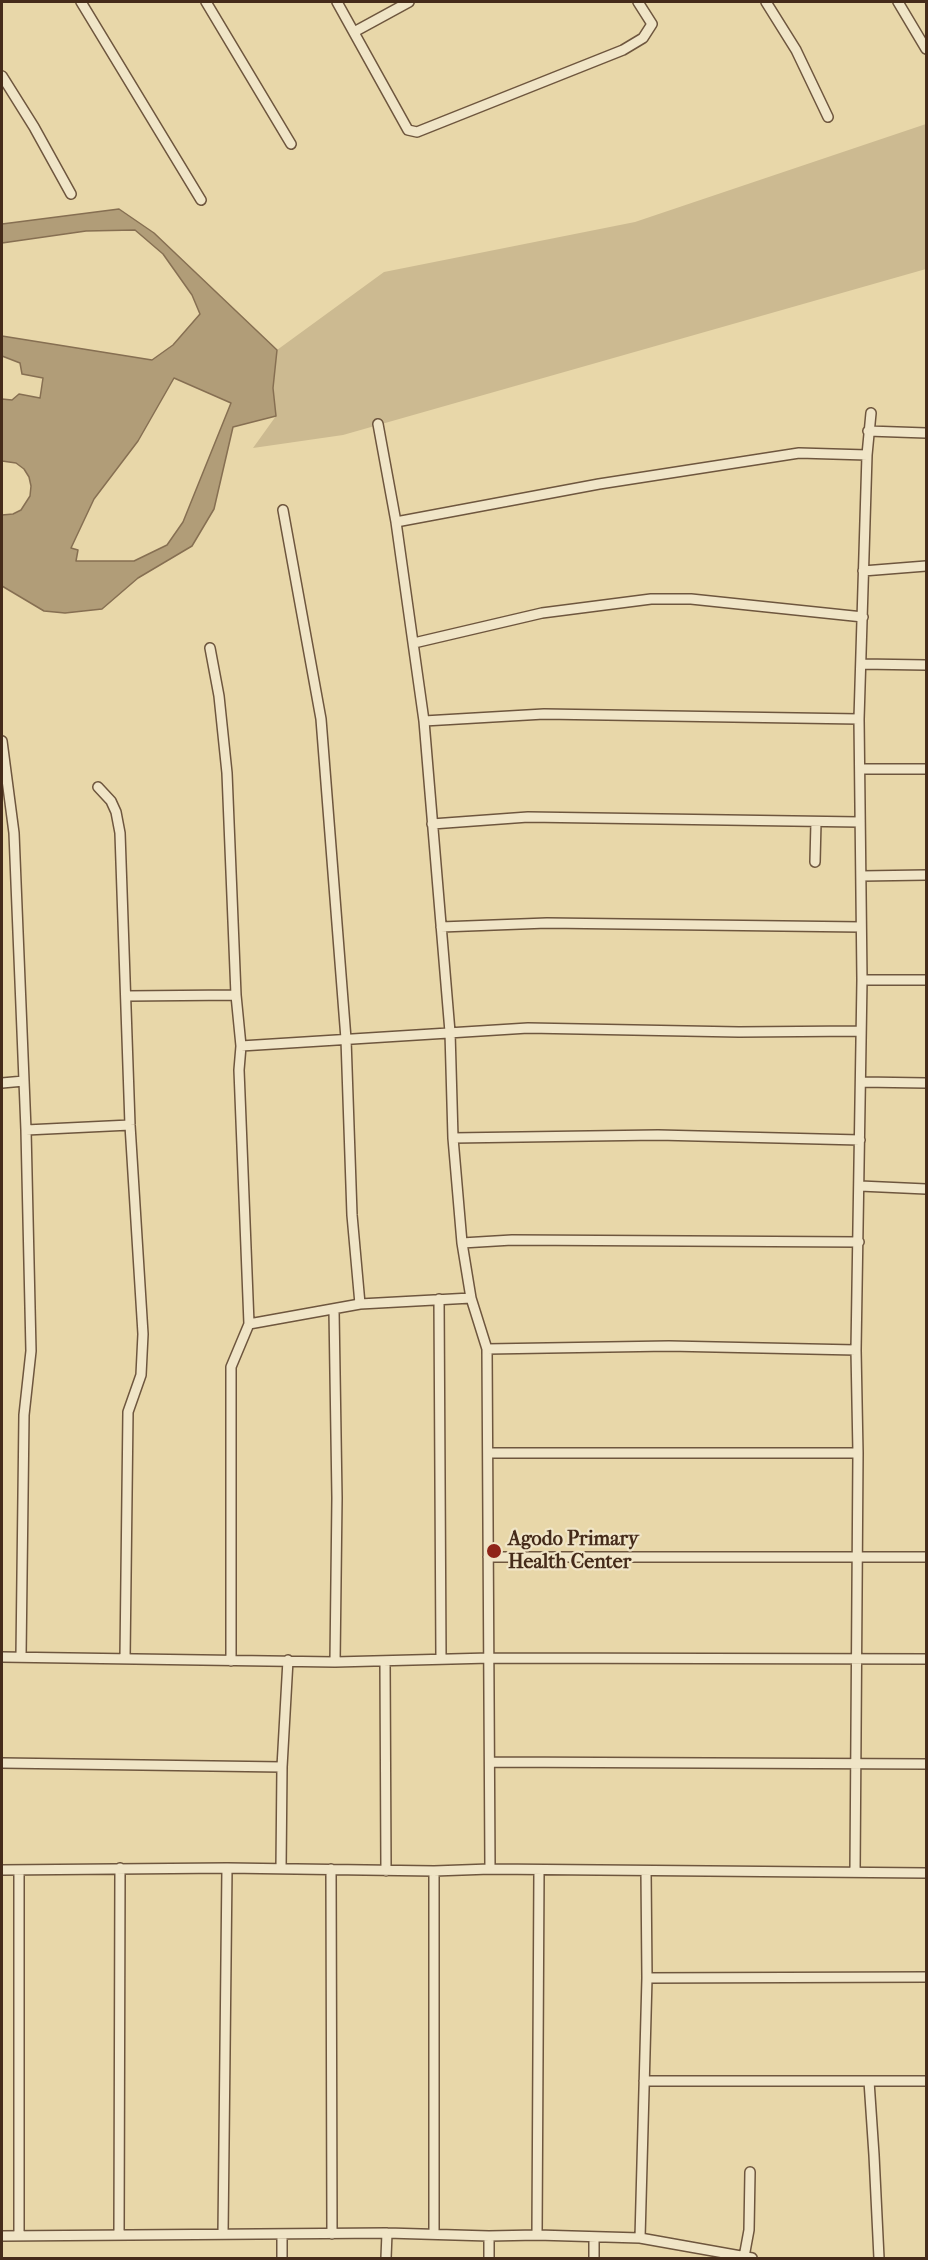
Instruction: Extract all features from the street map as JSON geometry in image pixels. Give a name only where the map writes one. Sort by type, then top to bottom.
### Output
[{"type":"street","points":[[81,2],[201,200]]},
{"type":"street","points":[[206,2],[291,144]]},
{"type":"street","points":[[337,2],[408,130],[417,132],[623,50],[643,38],[651,24],[638,2]]},
{"type":"street","points":[[354,32],[409,2]]},
{"type":"street","points":[[766,2],[796,50],[828,117]]},
{"type":"street","points":[[898,2],[927,49]]},
{"type":"street","points":[[2,76],[34,127],[71,194]]},
{"type":"street","points":[[855,1872],[858,1453],[856,1350],[862,1082],[859,719],[867,455],[871,413]]},
{"type":"street","points":[[378,424],[396,522],[424,722],[450,1032],[453,1138],[462,1244],[471,1298],[488,1348],[490,1869]]},
{"type":"street","points":[[868,430],[927,434]]},
{"type":"street","points":[[396,522],[599,484],[799,453],[867,455]]},
{"type":"street","points":[[283,510],[321,719],[346,1039],[352,1215],[360,1304]]},
{"type":"street","points":[[863,571],[927,566]]},
{"type":"street","points":[[414,643],[542,613],[651,599],[691,598],[863,617]]},
{"type":"street","points":[[210,648],[219,696],[227,773],[236,995],[241,1046],[240,1082],[249,1324],[231,1367],[231,1660]]},
{"type":"street","points":[[861,664],[927,665]]},
{"type":"street","points":[[424,722],[544,714],[859,719]]},
{"type":"street","points":[[2,741],[14,833],[26,1130],[31,1351],[24,1415],[21,1656]]},
{"type":"street","points":[[860,769],[927,769]]},
{"type":"street","points":[[99,787],[111,801],[116,812],[120,833],[128,996],[130,1125],[144,1358],[128,1412],[125,1658]]},
{"type":"street","points":[[432,824],[528,817],[859,822]]},
{"type":"street","points":[[815,862],[816,822]]},
{"type":"street","points":[[862,876],[927,875]]},
{"type":"street","points":[[441,927],[547,924],[861,927]]},
{"type":"street","points":[[862,980],[927,980]]},
{"type":"street","points":[[128,996],[236,995]]},
{"type":"street","points":[[241,1046],[528,1028],[739,1032],[860,1031]]},
{"type":"street","points":[[2,1083],[24,1081]]},
{"type":"street","points":[[862,1082],[927,1083]]},
{"type":"street","points":[[26,1130],[130,1125]]},
{"type":"street","points":[[453,1138],[658,1135],[860,1140]]},
{"type":"street","points":[[860,1186],[927,1189]]},
{"type":"street","points":[[462,1244],[512,1240],[859,1242]]},
{"type":"street","points":[[249,1324],[360,1304],[471,1298]]},
{"type":"street","points":[[439,1299],[441,1659]]},
{"type":"street","points":[[334,1310],[337,1498],[335,1662]]},
{"type":"street","points":[[488,1348],[669,1346],[856,1350]]},
{"type":"street","points":[[489,1453],[858,1453]]},
{"type":"street","points":[[488,1557],[927,1557]]},
{"type":"street","points":[[2,1657],[335,1662],[490,1658],[927,1659]]},
{"type":"street","points":[[281,1869],[282,1767],[288,1660]]},
{"type":"street","points":[[386,1661],[386,1871]]},
{"type":"street","points":[[490,1761],[927,1764]]},
{"type":"street","points":[[2,1763],[282,1767]]},
{"type":"street","points":[[119,2235],[120,1868]]},
{"type":"street","points":[[2,1870],[227,1868],[386,1871],[490,1869],[927,1873]]},
{"type":"street","points":[[223,2234],[227,1868]]},
{"type":"street","points":[[331,1869],[332,2234]]},
{"type":"street","points":[[19,1870],[19,2235]]},
{"type":"street","points":[[537,2235],[539,1870]]},
{"type":"street","points":[[434,1871],[434,2234]]},
{"type":"street","points":[[640,2238],[647,1978],[646,1871]]},
{"type":"street","points":[[647,1978],[927,1977]]},
{"type":"street","points":[[868,2080],[879,2259]]},
{"type":"street","points":[[644,2082],[927,2080]]},
{"type":"street","points":[[2,2236],[387,2233],[640,2238],[704,2254],[748,2258],[750,2172]]},
{"type":"street","points":[[386,2259],[387,2233]]},
{"type":"street","points":[[282,2234],[282,2259]]},
{"type":"street","points":[[489,2236],[489,2259]]},
{"type":"street","points":[[594,2237],[594,2259]]},
{"type":"shaded area","points":[[926,124],[926,269],[343,435],[253,448],[276,416],[273,388],[277,350],[384,272],[635,222]]},
{"type":"shaded area","points":[[119,209],[154,233],[277,350],[273,388],[276,416],[233,427],[214,509],[192,546],[138,578],[102,609],[65,613],[44,611],[2,586],[2,515],[13,514],[21,510],[30,496],[31,486],[24,469],[16,463],[2,461],[2,399],[12,400],[19,394],[40,398],[43,378],[22,374],[20,363],[2,356],[2,336],[152,360],[173,345],[200,314],[192,295],[163,254],[135,230],[86,231],[2,243],[2,224]],"holes":[[[174,378],[231,403],[183,522],[167,545],[134,561],[76,561],[78,550],[71,548],[94,499],[138,441]]]},
{"type":"place","name":"Agodo Primary Health Center","points":[[494,1551]]}]
